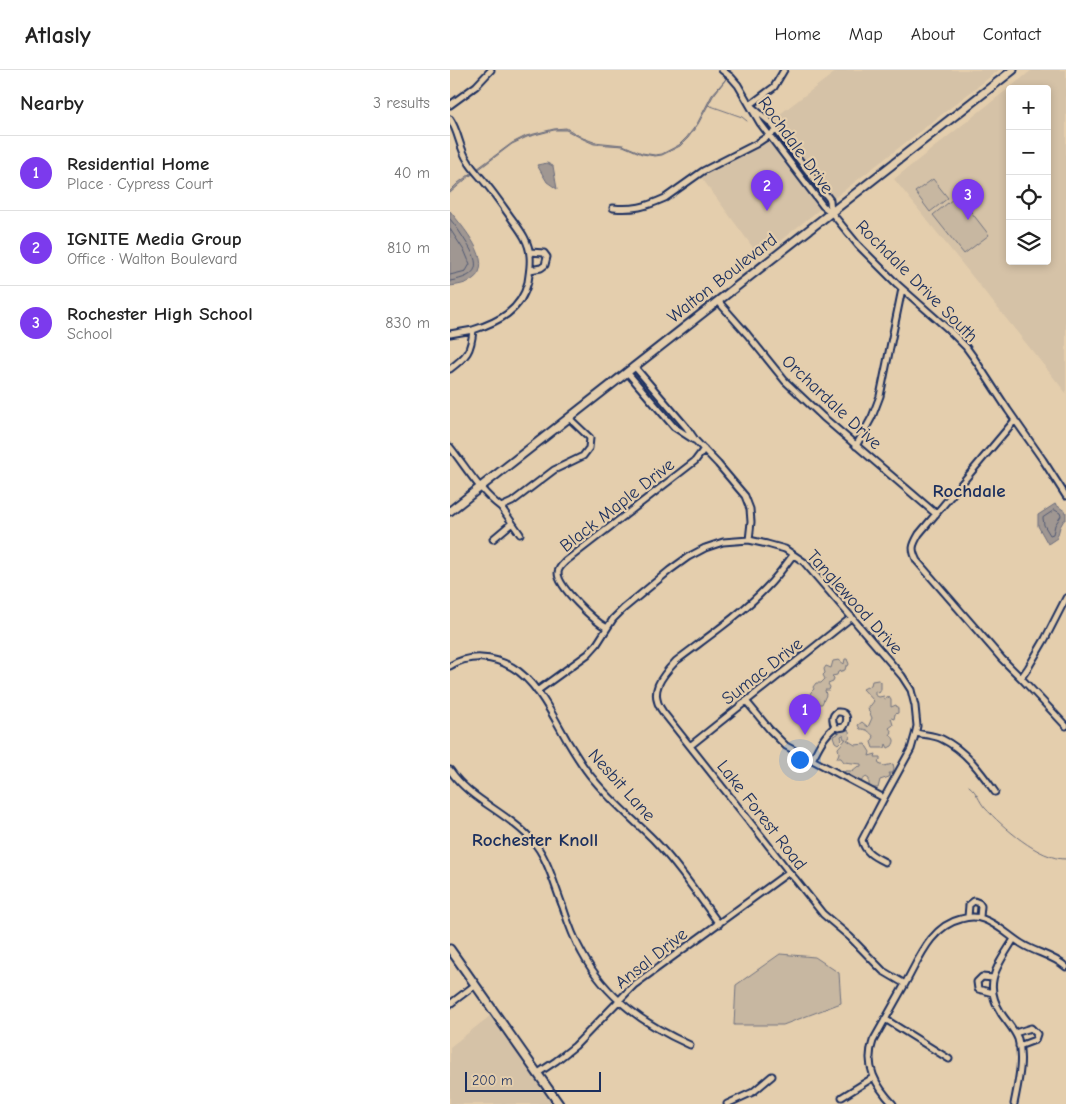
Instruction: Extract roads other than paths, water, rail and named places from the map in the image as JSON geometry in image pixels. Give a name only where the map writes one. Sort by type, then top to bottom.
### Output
[{"type":"main road","name":"Walton Boulevard","points":[[450,511],[1013,70]]},
{"type":"main road","points":[[450,949],[559,1104]]},
{"type":"street","points":[[450,105],[480,82],[491,70]]},
{"type":"street","points":[[784,70],[774,87],[750,105],[777,130],[830,200],[831,212]]},
{"type":"street","name":"Rochdale Drive","points":[[723,71],[738,85],[760,123],[823,206],[831,212]]},
{"type":"street","points":[[450,119],[457,131],[461,149],[468,162],[488,186],[523,235],[530,252],[530,270],[527,287],[513,310],[493,324],[450,334]]},
{"type":"street","points":[[613,208],[635,208],[659,201],[703,170],[756,144],[777,130]]},
{"type":"street","name":"Rochdale Drive South","points":[[831,212],[858,245],[966,348],[1066,496]]},
{"type":"street","points":[[530,252],[544,253],[546,257],[545,265],[541,268],[530,270]]},
{"type":"street","points":[[856,446],[872,417],[880,396],[902,289]]},
{"type":"street","name":"Orchardale Drive","points":[[718,301],[785,381],[823,417],[936,514]]},
{"type":"street","points":[[450,369],[467,355],[472,341],[473,330]]},
{"type":"street","points":[[634,366],[696,441],[725,471],[745,496],[750,509],[749,540]]},
{"type":"street","points":[[627,372],[674,427],[696,441]]},
{"type":"street","points":[[501,507],[512,502],[554,470],[583,456],[589,448],[590,438],[569,418]]},
{"type":"street","points":[[1014,420],[919,534],[913,549],[918,561],[989,645],[1066,726]]},
{"type":"street","points":[[450,446],[480,487],[501,507],[520,534]]},
{"type":"street","name":"Black Maple Drive","points":[[606,628],[591,616],[568,592],[558,577],[558,571],[566,561],[695,460],[704,449]]},
{"type":"street","points":[[493,538],[512,523]]},
{"type":"street","name":"Tanglewood Drive","points":[[537,691],[588,654],[597,644],[612,619],[623,609],[670,570],[705,548],[723,542],[749,540],[785,549],[804,562],[902,676],[911,690],[917,726],[911,749],[862,840],[871,855],[885,862]]},
{"type":"street","name":"Lake Forest Road","points":[[793,555],[780,573],[741,611],[676,662],[662,677],[656,692],[656,701],[788,872],[823,914],[850,937],[883,972],[905,984]]},
{"type":"street","points":[[1021,678],[1045,639],[1066,598]]},
{"type":"street","name":"Sumac Drive","points":[[690,746],[852,617]]},
{"type":"street","name":"Nesbit Lane","points":[[450,666],[465,660],[490,658],[512,667],[529,680],[594,780],[668,856],[719,924]]},
{"type":"street","points":[[746,701],[786,746],[884,798]]},
{"type":"street","points":[[812,760],[830,730],[835,727]]},
{"type":"street","points":[[916,733],[940,738],[952,744],[970,761],[995,792]]},
{"type":"street","points":[[450,770],[463,785],[513,822],[531,839],[547,865],[573,936],[598,978],[618,1000],[640,1019],[690,1045]]},
{"type":"street","name":"Ansal Drive","points":[[538,1073],[575,1046],[634,985],[788,872]]},
{"type":"street","points":[[968,917],[969,904],[974,901],[981,906],[980,917]]},
{"type":"street","points":[[893,1104],[882,1092],[871,1069],[870,1051],[873,1041],[924,950],[934,935],[948,923],[968,917],[980,917],[992,923],[1024,946],[1053,957],[1066,967]]},
{"type":"street","points":[[1014,939],[996,969],[992,986],[994,1000],[1015,1033],[1019,1046],[1021,1064],[1014,1104]]},
{"type":"street","points":[[993,978],[982,977],[977,982],[978,990],[993,993]]},
{"type":"street","points":[[450,1004],[475,985]]},
{"type":"street","points":[[885,1019],[949,1059]]},
{"type":"street","points":[[1015,1033],[1031,1028],[1037,1034],[1035,1040],[1019,1046]]},
{"type":"street","points":[[727,1104],[753,1092],[772,1076]]},
{"type":"street","points":[[842,1097],[874,1077]]},
{"type":"water","points":[[730,70],[726,79],[713,96],[698,124],[688,138],[680,146],[662,155],[642,154],[623,146],[594,144],[566,130],[554,130],[527,137],[512,144],[450,193],[458,183],[512,143],[526,136],[554,129],[566,128],[594,142],[623,145],[642,153],[662,154],[679,145],[687,137],[697,124],[712,95],[725,80]]},
{"type":"water","points":[[547,163],[553,166],[557,189],[547,182],[537,165]]},
{"type":"water","points":[[450,211],[474,244],[481,264],[479,272],[473,279],[459,285],[450,286]]},
{"type":"water","points":[[1055,504],[1066,512],[1066,520],[1064,520],[1060,527],[1057,538],[1048,544],[1038,526],[1038,515]]},
{"type":"waterway","points":[[708,105],[742,117],[747,121]]},
{"type":"waterway","points":[[969,786],[985,808],[1022,841],[1044,854],[1066,859]]},
{"type":"place","name":"IGNITE Media Group","points":[[767,211]]},
{"type":"place","name":"Rochester High School","points":[[968,220]]},
{"type":"place","name":"Residential Home","points":[[805,735]]},
{"type":"district","name":"Rochdale","points":[[969,490]]},
{"type":"district","name":"Rochester Knoll","points":[[535,839]]}]
